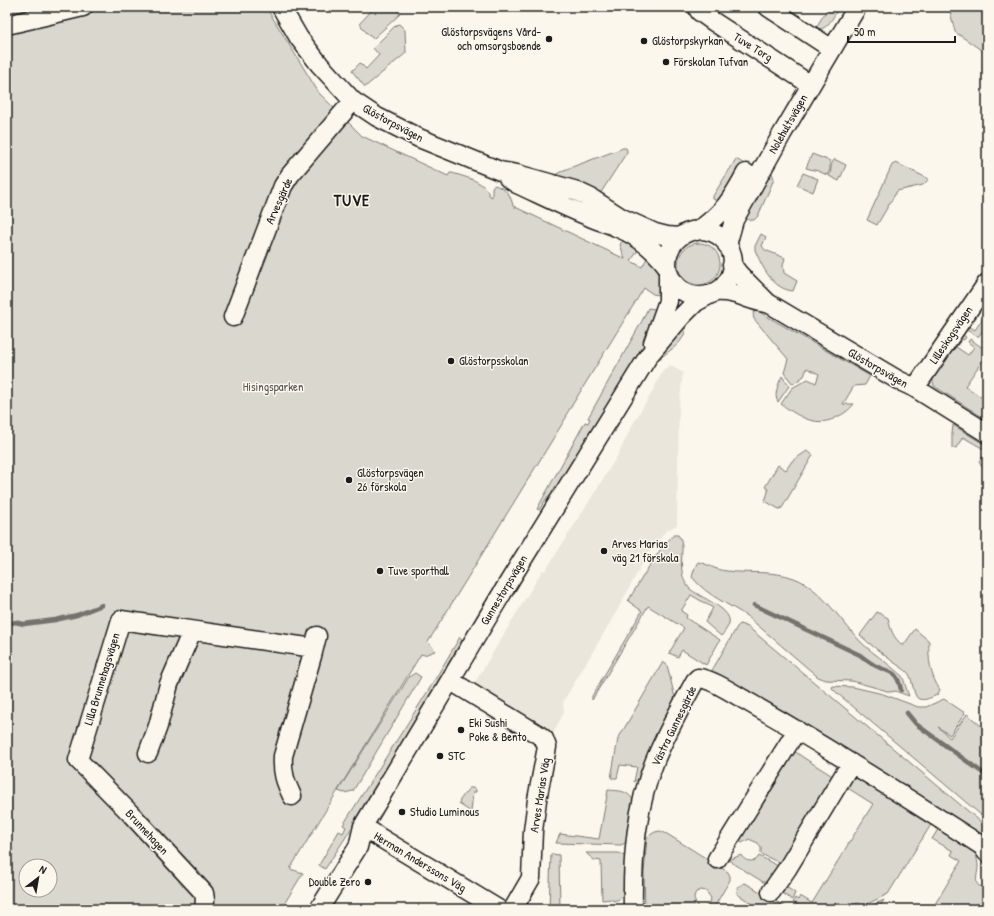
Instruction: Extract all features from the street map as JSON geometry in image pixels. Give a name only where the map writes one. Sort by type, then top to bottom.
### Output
[{"type":"street","points":[[8,20],[83,7]]},
{"type":"street","name":"Glöstorpsvägen","points":[[281,7],[299,38],[320,65],[354,101],[377,117],[411,134],[500,171],[517,174],[574,190],[591,198],[639,227],[667,236],[680,237]]},
{"type":"street","name":"Tuve Torg","points":[[697,7],[700,12],[714,22],[806,81]]},
{"type":"street","points":[[768,7],[827,46]]},
{"type":"street","name":"Nolehultsvägen","points":[[827,46],[844,7]]},
{"type":"street","name":"Nolehultsvägen","points":[[680,237],[691,232],[698,231],[710,223],[728,203],[827,46],[857,7]]},
{"type":"street","name":"Nolehultsvägen","points":[[727,245],[734,220],[806,81]]},
{"type":"street","name":"Arvesgärde","points":[[233,317],[283,186],[290,175],[354,101]]},
{"type":"street","name":"Glöstorpsvägen","points":[[500,171],[517,184],[592,218],[617,227],[636,237],[658,254],[668,269]]},
{"type":"street","points":[[680,237],[675,241],[669,252],[668,269],[674,284],[684,292],[699,296],[712,293],[722,287],[728,279],[732,265],[731,254],[727,245],[716,235],[704,231],[698,231]]},
{"type":"street","name":"Glöstorpsvägen","points":[[732,265],[738,274],[768,303],[898,380],[915,388],[987,433]]},
{"type":"street","name":"Gunnestorpsvägen","points":[[649,355],[668,302],[668,269]]},
{"type":"street","name":"Lilleskogsvägen","points":[[915,388],[987,283]]},
{"type":"street","name":"Glöstorpsvägen","points":[[712,293],[727,292],[756,302],[768,303]]},
{"type":"street","name":"Gunnestorpsvägen","points":[[319,909],[358,846],[363,826],[510,580],[649,355],[696,302],[712,293]]},
{"type":"street","name":"Lilla Brunnehagsvägen","points":[[78,760],[121,620],[192,631],[315,642],[283,756],[285,781],[292,796]]},
{"type":"street","points":[[148,753],[158,726],[170,684],[192,631]]},
{"type":"street","name":"Västra Gunnesgärde","points":[[634,909],[634,850],[646,790],[656,760],[671,726],[698,678],[703,678],[797,730],[982,846],[987,853]]},
{"type":"street","name":"Arves Marias Väg","points":[[451,681],[539,735],[544,739],[547,747],[533,831],[531,878],[513,909]]},
{"type":"street","points":[[717,859],[797,730]]},
{"type":"street","name":"Brunnehagen","points":[[78,760],[131,814],[204,893],[204,909]]},
{"type":"street","points":[[771,892],[787,869],[851,763]]},
{"type":"street","name":"Gunnestorpsvägen","points":[[305,909],[348,839],[363,826]]},
{"type":"street","name":"Herman Anderssons Väg","points":[[363,826],[498,909]]},
{"type":"shaded area","name":"Arves Marias väg 21 förskola","points":[[670,365],[683,373],[679,407],[677,525],[666,531],[648,553],[618,609],[563,702],[564,712],[552,736],[471,689],[542,571],[546,570],[618,455],[634,422],[663,371]]},
{"type":"green space","name":"Hisingsparken","points":[[7,7],[266,7],[319,93],[362,136],[448,176],[452,173],[474,180],[483,186],[492,197],[492,187],[495,185],[507,193],[513,206],[625,259],[620,244],[623,241],[638,250],[631,261],[642,267],[650,253],[660,270],[663,296],[653,294],[644,288],[428,642],[435,651],[424,655],[421,654],[290,869],[303,873],[281,909],[7,909]]},
{"type":"green space","points":[[375,7],[393,7],[400,14],[374,38],[372,38],[363,29],[360,23]]},
{"type":"green space","points":[[830,7],[837,11],[831,21],[826,27],[815,29],[828,8]]},
{"type":"green space","points":[[949,7],[987,7],[987,54],[955,32]]},
{"type":"green space","points":[[399,24],[405,30],[406,53],[365,87],[352,71],[360,63],[366,69],[379,55],[373,48],[396,25]]},
{"type":"green space","points":[[626,148],[627,152],[600,194],[555,175],[564,170]]},
{"type":"green space","points":[[812,154],[830,161],[830,170],[827,175],[806,168]]},
{"type":"green space","points":[[736,159],[746,165],[722,204],[713,199],[713,196]]},
{"type":"green space","points":[[834,160],[846,165],[839,181],[829,176],[831,166]]},
{"type":"green space","points":[[896,163],[929,179],[923,185],[897,191],[877,225],[867,220],[892,165]]},
{"type":"green space","points":[[766,171],[772,173],[774,179],[758,216],[754,220],[749,220],[741,216]]},
{"type":"green space","points":[[803,173],[818,179],[813,192],[797,185]]},
{"type":"green space","points":[[761,234],[766,237],[762,246],[765,250],[785,258],[783,265],[784,273],[797,281],[793,291],[779,286],[769,276],[761,263],[755,250],[755,246]]},
{"type":"green space","points":[[699,243],[714,249],[720,264],[714,279],[699,285],[684,279],[678,264],[684,249]]},
{"type":"green space","points":[[648,308],[658,311],[647,342],[552,497],[548,496],[539,510],[537,509],[585,422],[588,423],[590,419],[588,418]]},
{"type":"green space","points":[[756,310],[870,376],[865,385],[854,386],[843,404],[854,404],[849,410],[831,420],[816,421],[802,417],[781,404],[792,388],[808,379],[816,383],[819,374],[807,368],[804,376],[793,384],[784,373],[788,359],[754,319],[753,314]]},
{"type":"green space","points":[[987,312],[987,324],[978,337],[962,327],[964,323],[975,330]]},
{"type":"green space","points":[[684,323],[686,326],[682,339],[660,358],[650,370],[633,396],[615,432],[611,430],[657,356]]},
{"type":"green space","points":[[959,332],[966,337],[964,340],[962,339],[956,347],[968,355],[974,347],[968,342],[970,339],[987,351],[987,354],[965,386],[987,401],[987,420],[934,386],[931,372]]},
{"type":"green space","points":[[782,376],[789,386],[778,402],[776,393]]},
{"type":"green space","points":[[953,425],[987,446],[987,451],[963,437],[956,448],[952,448]]},
{"type":"green space","points":[[807,451],[813,455],[782,508],[779,509],[765,501],[768,489],[765,487],[778,465],[786,470],[792,461]]},
{"type":"green space","points":[[987,451],[987,469],[982,467],[979,462]]},
{"type":"green space","points":[[674,535],[678,535],[681,539],[682,574],[689,588],[722,609],[729,620],[728,626],[721,636],[705,622],[713,608],[691,595],[681,611],[687,615],[686,618],[720,640],[706,665],[682,650],[678,657],[669,653],[684,628],[648,606],[592,700],[592,696],[642,611],[628,601],[662,548]]},
{"type":"green space","points":[[698,562],[722,570],[735,572],[777,574],[794,578],[804,583],[823,598],[864,645],[902,676],[909,696],[895,691],[891,692],[852,681],[826,680],[818,677],[748,617],[711,595],[698,584],[692,577]]},
{"type":"green space","points":[[877,612],[888,618],[893,634],[903,646],[915,629],[929,641],[930,667],[940,690],[937,695],[924,700],[917,698],[909,674],[860,635]]},
{"type":"green space","points":[[740,624],[748,627],[987,827],[987,841],[710,674]]},
{"type":"green space","points":[[460,637],[462,641],[413,728],[379,785],[325,869],[319,865],[339,831],[343,833],[346,827],[343,825],[428,691]]},
{"type":"green space","points":[[663,662],[667,665],[676,702],[640,778],[634,782],[637,767],[620,765],[617,778],[611,778],[618,739]]},
{"type":"green space","points":[[415,673],[421,677],[353,791],[344,793],[338,791],[409,677]]},
{"type":"green space","points":[[832,686],[853,687],[883,694],[918,707],[926,707],[944,699],[965,713],[950,735],[938,727],[950,738],[967,714],[987,731],[987,820],[837,693]]},
{"type":"green space","points":[[790,748],[834,777],[782,864],[761,854],[761,848],[758,843],[749,839],[742,843],[734,838]]},
{"type":"green space","points":[[852,767],[917,813],[916,816],[927,823],[928,821],[932,823],[888,894],[863,906],[859,903],[854,904],[850,909],[805,909],[793,902],[795,898],[798,900],[800,896],[812,903],[873,804],[843,785]]},
{"type":"green space","points":[[469,788],[476,790],[476,792],[473,792],[471,812],[459,804],[460,800]]},
{"type":"green space","points":[[608,790],[624,792],[633,799],[635,804],[627,842],[621,845],[556,843],[560,834],[599,839]]},
{"type":"green space","points":[[942,823],[966,843],[976,855],[978,867],[976,881],[979,886],[987,886],[987,909],[932,909],[961,861],[951,855],[953,851],[932,839]]},
{"type":"green space","points":[[660,831],[728,872],[730,880],[713,909],[703,909],[708,905],[711,898],[706,891],[701,890],[696,892],[694,897],[699,909],[645,909],[644,873],[647,837]]},
{"type":"green space","points":[[586,853],[619,853],[626,857],[626,891],[620,899],[613,901],[612,899],[602,900],[601,861],[594,860]]},
{"type":"green space","points":[[551,854],[559,855],[560,909],[549,909]]},
{"type":"green space","points":[[741,855],[745,860],[749,861],[756,860],[759,856],[780,867],[771,880],[763,882],[728,860]]},
{"type":"green space","points":[[744,883],[789,909],[759,909],[737,894],[738,887]]},
{"type":"green space","points":[[783,885],[795,893],[792,900],[781,892]]},
{"type":"green space","points":[[884,900],[878,909],[865,908]]},
{"type":"waterway","points":[[7,625],[15,622],[24,624],[55,620],[77,615],[102,605]]},
{"type":"waterway","points":[[754,605],[860,655],[874,665],[893,674],[898,679],[901,690]]},
{"type":"waterway","points":[[907,713],[916,724],[987,776]]},
{"type":"place","name":"Glöstorpsvägens Vård- och omsorgsboende","points":[[549,39]]},
{"type":"place","name":"Glöstorpskyrkan","points":[[644,41]]},
{"type":"place","name":"Förskolan Tufvan","points":[[666,62]]},
{"type":"place","name":"Glöstorpsskolan","points":[[451,361]]},
{"type":"place","name":"Glöstorpsvägen 26 förskola","points":[[349,480]]},
{"type":"place","name":"Arves Marias väg 21 förskola","points":[[604,551]]},
{"type":"place","name":"Tuve sporthall","points":[[380,571]]},
{"type":"place","name":"Eki Sushi Poke & Bento","points":[[461,730]]},
{"type":"place","name":"STC","points":[[440,756]]},
{"type":"place","name":"Studio Luminous","points":[[402,812]]},
{"type":"place","name":"Double Zero","points":[[368,882]]},
{"type":"district","name":"TUVE","points":[[352,200]]}]
